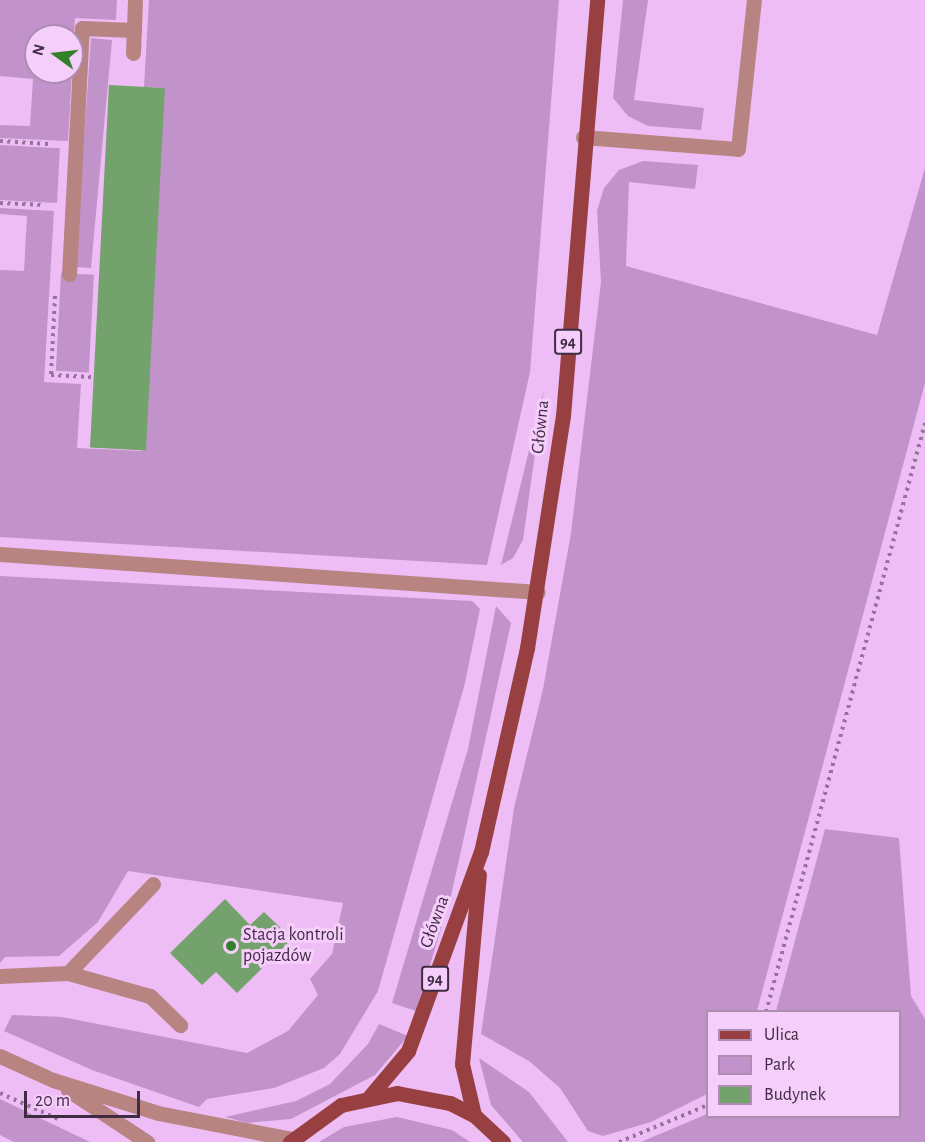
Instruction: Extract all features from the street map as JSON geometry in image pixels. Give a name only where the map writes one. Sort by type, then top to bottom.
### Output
[{"type":"main road","name":"Główna","points":[[474,1115],[462,1064],[481,852],[538,592],[563,416],[583,137],[597,0]]},
{"type":"main road","name":"Główna","points":[[370,1096],[408,1050],[481,852]]},
{"type":"main road","points":[[291,1140],[341,1105],[370,1096],[424,1096],[474,1115],[503,1142]]},
{"type":"street","points":[[133,53],[135,0]]},
{"type":"street","points":[[583,137],[738,149],[754,0]]},
{"type":"street","points":[[69,273],[82,28],[134,30]]},
{"type":"street","points":[[0,554],[538,592]]},
{"type":"street","points":[[68,973],[153,884]]},
{"type":"street","points":[[0,976],[68,973],[150,996],[180,1025]]},
{"type":"street","points":[[0,1056],[53,1080],[220,1129],[291,1140]]},
{"type":"street","points":[[53,1080],[147,1142]]},
{"type":"path","points":[[0,202],[50,206]]},
{"type":"path","points":[[56,285],[51,375],[91,377]]},
{"type":"path","points":[[766,1010],[925,423]]},
{"type":"path","points":[[0,1093],[65,1122]]},
{"type":"path","points":[[619,1142],[706,1107]]},
{"type":"green space","points":[[0,0],[117,0],[116,20],[75,18],[75,24],[24,24],[24,78],[0,76]]},
{"type":"green space","points":[[149,0],[559,0],[530,372],[487,565],[0,537],[0,270],[24,271],[27,216],[0,214],[0,208],[54,211],[44,382],[81,384],[77,448],[142,451],[164,88],[144,87]]},
{"type":"green space","points":[[623,0],[648,0],[634,100],[704,108],[701,130],[648,126],[628,116],[613,98]]},
{"type":"green space","points":[[91,38],[112,40],[91,268],[75,267]]},
{"type":"green space","points":[[33,84],[71,84],[68,141],[0,138],[0,125],[30,126]]},
{"type":"green space","points":[[0,145],[60,148],[57,203],[0,200]]},
{"type":"green space","points":[[643,161],[698,165],[695,189],[629,182],[626,266],[877,335],[925,168],[925,383],[757,1010],[706,1010],[706,1094],[651,1122],[603,1136],[588,1131],[560,1088],[529,1061],[481,1034],[514,808],[543,689],[571,533],[601,282],[597,211],[604,188],[619,170]]},
{"type":"green space","points":[[61,273],[94,275],[89,373],[56,371]]},
{"type":"green space","points":[[544,389],[523,540],[513,558],[501,565]]},
{"type":"green space","points":[[0,576],[472,601],[480,609],[465,683],[378,991],[340,1054],[324,1068],[274,1088],[207,1099],[199,1107],[92,1070],[4,1031],[12,1015],[62,1017],[247,1053],[288,1031],[318,995],[310,979],[332,954],[343,903],[128,871],[98,922],[59,956],[5,957],[0,963]]},
{"type":"green space","points":[[496,606],[511,623],[451,896],[416,1011],[392,1003],[468,749]]},
{"type":"green space","points":[[825,829],[899,838],[911,996],[925,1019],[925,1142],[641,1142],[706,1114],[706,1118],[901,1118],[901,1010],[776,1010]]},
{"type":"green space","points":[[379,1024],[408,1036],[375,1075],[291,1119],[247,1123],[225,1117],[296,1101],[330,1084],[368,1044]]},
{"type":"green space","points":[[479,1058],[529,1092],[568,1142],[523,1142],[491,1105]]},
{"type":"green space","points":[[0,1099],[90,1142],[14,1142],[0,1135]]},
{"type":"green space","points":[[397,1117],[452,1130],[470,1142],[319,1142],[344,1127]]},
{"type":"building","points":[[109,85],[165,88],[146,450],[90,448]]},
{"type":"building","name":"Stacja kontroli pojazdów","points":[[225,899],[250,925],[264,912],[292,939],[237,993],[216,972],[202,985],[170,953]]},
{"type":"place","name":"Stacja kontroli pojazdów","points":[[231,946]]}]
